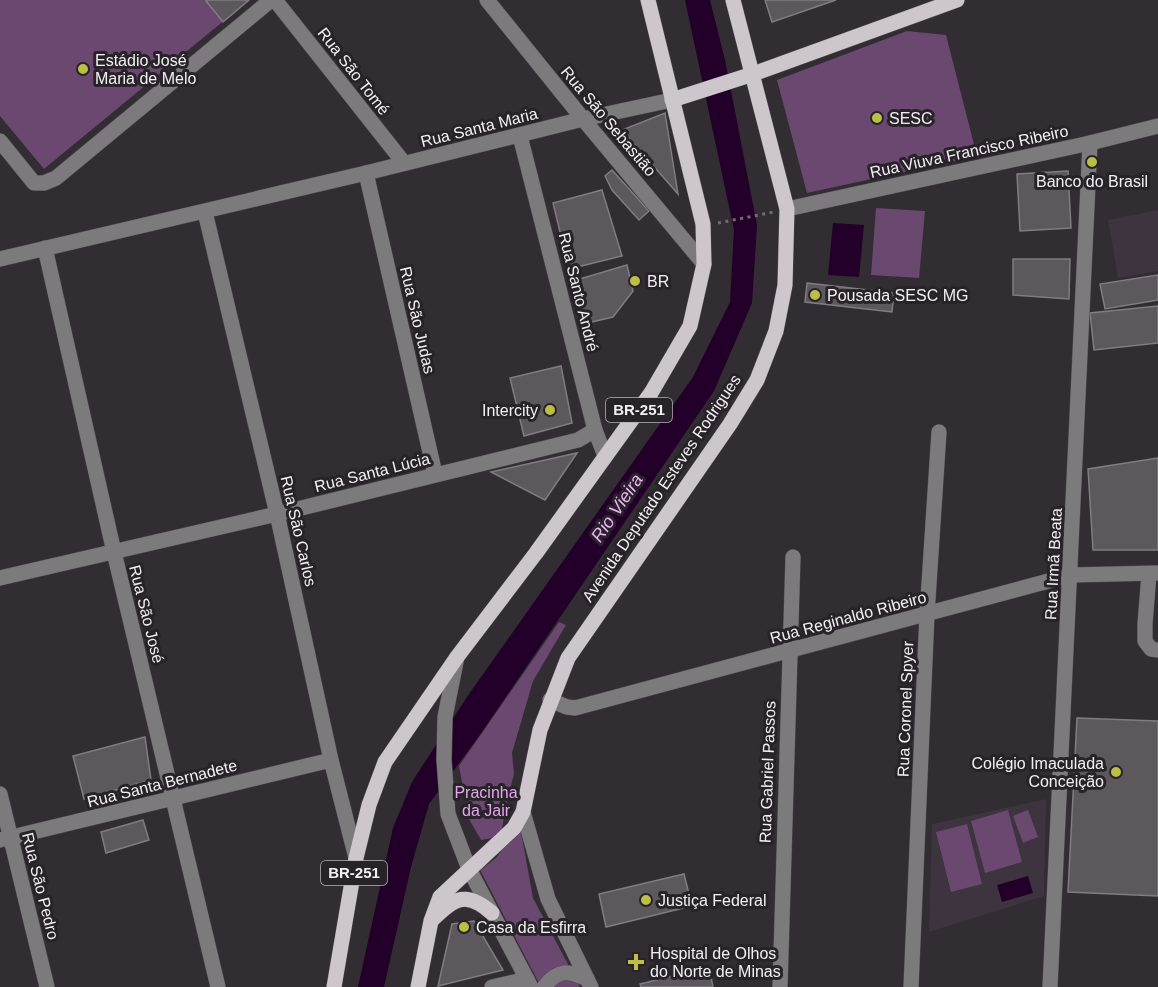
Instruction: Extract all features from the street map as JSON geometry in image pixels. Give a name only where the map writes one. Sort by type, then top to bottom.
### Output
[{"type":"main road","name":"BR-251","points":[[334,987],[356,858],[369,805],[385,762],[457,657],[536,553],[651,393],[690,326],[704,264],[703,224],[648,0]]},
{"type":"main road","name":"Avenida Deputado Esteves Rodrigues","points":[[418,987],[431,921],[440,897],[514,828],[523,812],[540,730],[568,658],[730,424],[757,380],[776,331],[785,285],[787,209],[733,0]]},
{"type":"main road","name":"Rua Santa Maria","points":[[672,100],[753,74],[957,0]]},
{"type":"main road","points":[[431,921],[446,906],[467,898],[480,903],[492,913]]},
{"type":"street","name":"Rua São Tomé","points":[[273,0],[405,163]]},
{"type":"street","points":[[0,141],[34,183],[44,183],[56,178],[273,0]]},
{"type":"street","name":"Rua São Sebastião","points":[[487,0],[704,264]]},
{"type":"street","name":"Rua Santa Maria","points":[[0,259],[205,212],[583,119],[672,100]]},
{"type":"street","name":"Rua Viuva Francisco Ribeiro","points":[[787,209],[1158,126]]},
{"type":"street","name":"Rua Santo André","points":[[520,136],[595,430],[605,456]]},
{"type":"street","name":"Rua Irmã Beata","points":[[1050,987],[1090,143]]},
{"type":"street","name":"Rua São Judas","points":[[366,173],[435,474]]},
{"type":"street","name":"Rua São Carlos","points":[[205,212],[277,514],[331,760],[356,858]]},
{"type":"street","name":"Rua São José","points":[[45,248],[114,552],[218,987]]},
{"type":"street","name":"Rua Santa Lúcia","points":[[0,578],[277,514],[578,440],[595,430]]},
{"type":"street","name":"Rua Coronel Spyer","points":[[910,987],[927,614],[939,432]]},
{"type":"street","points":[[578,440],[605,456]]},
{"type":"street","name":"Rua Gabriel Passos","points":[[780,987],[793,557]]},
{"type":"street","points":[[1154,573],[1144,624],[1145,641],[1151,649],[1158,650]]},
{"type":"street","name":"Rua Reginaldo Ribeiro","points":[[550,700],[567,708],[575,708],[1071,575],[1154,573]]},
{"type":"street","points":[[457,657],[445,717],[444,760],[448,814],[469,869],[529,983],[492,987]]},
{"type":"street","name":"Rua Santa Bernadete","points":[[5,838],[331,760]]},
{"type":"street","name":"Rua São Pedro","points":[[0,794],[5,838],[47,987]]},
{"type":"street","name":"Avenida Deputado Esteves Rodrigues","points":[[523,812],[548,899],[589,983]]},
{"type":"street","points":[[544,987],[564,972],[573,973],[589,983]]},
{"type":"path","points":[[713,224],[771,213]]},
{"type":"shaded area","points":[[1158,210],[1158,271],[1118,278],[1108,220]]},
{"type":"shaded area","name":"Colégio Imaculada Conceição","points":[[1046,799],[1044,896],[929,932],[932,824]]},
{"type":"green space","name":"Estádio José Maria de Melo","points":[[0,0],[249,0],[44,169],[0,116]]},
{"type":"green space","name":"SESC","points":[[907,31],[946,35],[977,156],[807,193],[777,80]]},
{"type":"green space","points":[[876,208],[925,211],[919,278],[871,275]]},
{"type":"green space","name":"Pracinha da Jair","points":[[559,622],[566,625],[533,681],[512,753],[514,774],[502,829],[492,838],[481,840],[469,819],[459,766]]},
{"type":"green space","points":[[1008,810],[1022,862],[985,873],[971,821]]},
{"type":"green space","points":[[1028,810],[1038,837],[1023,843],[1013,816]]},
{"type":"green space","points":[[967,824],[982,884],[951,892],[936,832]]},
{"type":"green space","points":[[520,826],[533,898],[580,987],[541,987],[480,870],[496,858]]},
{"type":"water","name":"Rio Vieira","points":[[685,0],[710,0],[725,60],[757,225],[752,303],[714,391],[482,732],[429,804],[411,867],[384,987],[358,987],[393,828],[412,782],[467,697],[693,377],[730,302],[734,230]]},
{"type":"water","points":[[833,223],[864,225],[859,277],[828,275]]},
{"type":"water","points":[[1028,876],[1033,893],[1002,902],[997,885]]},
{"type":"building","points":[[249,0],[223,22],[206,1]]},
{"type":"building","points":[[765,0],[836,0],[772,22]]},
{"type":"building","points":[[665,113],[678,194],[622,130]]},
{"type":"building","points":[[612,170],[649,211],[639,220],[612,190],[605,176]]},
{"type":"building","points":[[1068,171],[1071,228],[1020,231],[1017,174]]},
{"type":"building","points":[[602,190],[622,256],[569,269],[553,203]]},
{"type":"building","points":[[1013,259],[1070,259],[1069,299],[1013,295]]},
{"type":"building","points":[[627,265],[633,291],[613,317],[583,324],[573,281]]},
{"type":"building","points":[[1158,275],[1158,300],[1105,309],[1100,284]]},
{"type":"building","points":[[807,283],[894,293],[892,312],[805,302]]},
{"type":"building","points":[[1158,306],[1158,343],[1094,350],[1090,313]]},
{"type":"building","points":[[561,366],[572,423],[524,436],[510,378]]},
{"type":"building","points":[[577,453],[545,500],[491,472]]},
{"type":"building","points":[[1158,458],[1158,550],[1093,550],[1088,469]]},
{"type":"building","name":"Colégio Imaculada Conceição","points":[[1077,718],[1158,721],[1158,896],[1068,892]]},
{"type":"building","points":[[145,737],[151,780],[84,799],[73,756]]},
{"type":"building","points":[[143,820],[149,840],[106,853],[101,832]]},
{"type":"building","name":"Justiça Federal","points":[[684,874],[692,906],[606,927],[599,894]]},
{"type":"building","points":[[474,921],[503,970],[438,986],[452,924]]},
{"type":"building","points":[[709,967],[713,987],[641,987],[640,984]]},
{"type":"place","name":"Estádio José Maria de Melo","points":[[83,69]]},
{"type":"place","name":"SESC","points":[[877,118]]},
{"type":"place","name":"Banco do Brasil","points":[[1092,162]]},
{"type":"place","name":"BR","points":[[635,281]]},
{"type":"place","name":"Pousada SESC MG","points":[[815,295]]},
{"type":"place","name":"Intercity","points":[[550,410]]},
{"type":"place","name":"Colégio Imaculada Conceição","points":[[1116,772]]},
{"type":"place","name":"Justiça Federal","points":[[646,900]]},
{"type":"place","name":"Casa da Esfirra","points":[[464,927]]},
{"type":"place","name":"Hospital de Olhos do Norte de Minas","points":[[636,962]]}]
